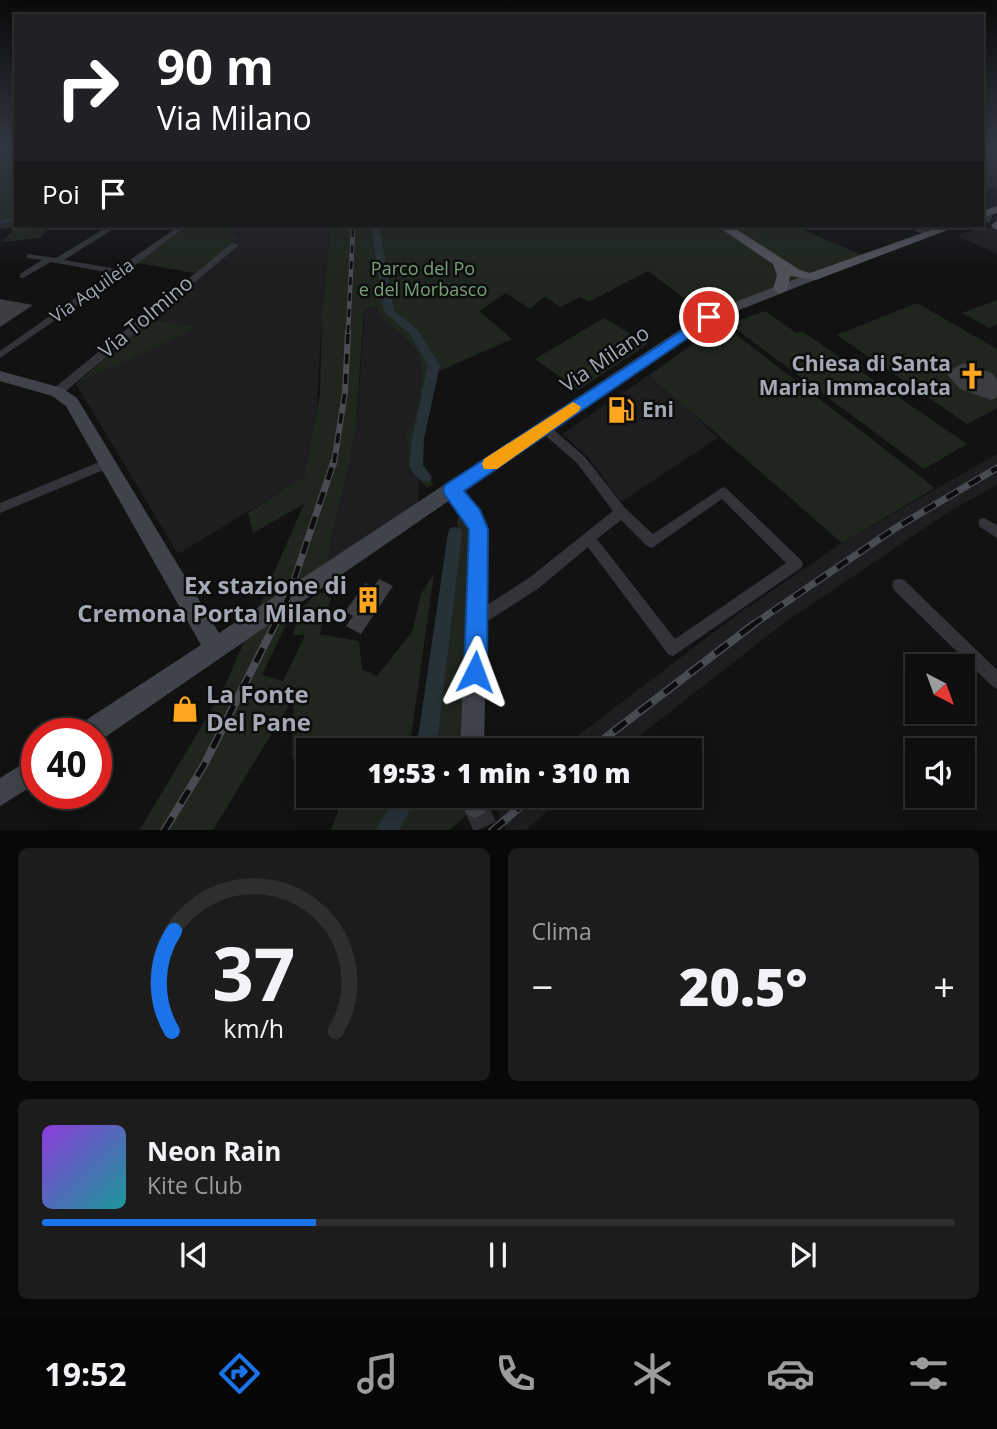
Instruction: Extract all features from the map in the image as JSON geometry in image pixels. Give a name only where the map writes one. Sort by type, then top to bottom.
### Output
[{"type":"main road","points":[[726,228],[811,278]]},
{"type":"main road","name":"Via Milano","points":[[111,718],[709,317],[946,228]]},
{"type":"main road","points":[[779,259],[812,266],[843,266]]},
{"type":"main road","points":[[779,259],[784,275],[780,290]]},
{"type":"main road","points":[[0,376],[57,392],[72,402],[215,648]]},
{"type":"main road","points":[[452,490],[473,515],[479,529],[473,738]]},
{"type":"main road","points":[[0,793],[21,779]]},
{"type":"street","points":[[23,276],[110,228]]},
{"type":"street","name":"Via Aquileia","points":[[0,355],[181,228]]},
{"type":"street","points":[[916,228],[929,234]]},
{"type":"street","name":"Via Tolmino","points":[[57,392],[235,245]]},
{"type":"street","points":[[30,256],[120,272]]},
{"type":"street","points":[[544,428],[581,460],[621,512],[652,542],[723,492],[796,564],[673,649],[589,539]]},
{"type":"street","points":[[0,508],[109,463]]},
{"type":"street","points":[[478,619],[534,583],[621,512]]},
{"type":"street","points":[[985,523],[997,533]]},
{"type":"street","points":[[900,585],[997,681]]},
{"type":"shaded area","points":[[984,226],[997,231],[997,254],[957,236]]},
{"type":"shaded area","points":[[228,228],[331,228],[322,312],[316,423],[305,477],[178,554],[76,384],[197,327],[149,319],[194,273],[238,240]]},
{"type":"shaded area","points":[[364,263],[430,361],[424,397],[417,517],[317,583],[356,430],[364,326]]},
{"type":"shaded area","points":[[649,375],[671,391],[718,438],[621,502],[588,457],[562,434]]},
{"type":"shaded area","points":[[997,454],[997,485],[950,511],[784,623],[637,738],[574,738],[742,611],[842,543]]},
{"type":"shaded area","points":[[495,808],[551,808],[526,830],[506,830]]},
{"type":"green space","points":[[0,188],[14,188],[14,227],[0,229]]},
{"type":"green space","points":[[17,228],[49,228],[40,238],[1,242]]},
{"type":"green space","points":[[185,228],[228,228],[238,240],[194,273],[137,263]]},
{"type":"green space","name":"Parco del Po e del Morbasco","points":[[331,228],[799,228],[867,257],[709,317],[648,271],[589,302],[580,297],[561,307],[544,297],[530,309],[506,293],[479,311],[512,339],[439,371],[433,381],[418,464],[434,484],[427,488],[411,471],[406,431],[411,430],[419,401],[422,378],[420,358],[411,344],[384,320],[377,306],[364,308],[356,430],[323,576],[292,612],[262,675],[283,681],[305,635],[293,635],[300,610],[317,593],[325,593],[331,599],[319,634],[359,641],[362,669],[377,676],[412,632],[421,594],[434,573],[411,738],[296,738],[296,761],[292,758],[294,697],[213,830],[140,830],[223,690],[304,504],[253,533],[248,513],[305,476],[320,394],[322,312]]},
{"type":"green space","points":[[997,300],[997,324],[989,328],[962,313]]},
{"type":"green space","points":[[917,303],[997,349],[997,408],[967,424],[837,335]]},
{"type":"green space","points":[[765,311],[797,333],[802,331],[967,444],[924,469],[729,324]]},
{"type":"green space","points":[[604,318],[648,344],[578,390],[535,359]]},
{"type":"green space","points":[[149,319],[199,327],[76,384]]},
{"type":"green space","points":[[722,324],[935,488],[842,543],[649,375]]},
{"type":"green space","points":[[464,510],[474,531],[462,738],[436,738],[459,543],[457,520]]},
{"type":"green space","points":[[339,808],[390,808],[376,830],[331,830]]},
{"type":"green space","points":[[410,808],[465,808],[466,816],[449,830],[397,830]]},
{"type":"building","points":[[0,299],[33,305],[0,327]]},
{"type":"building","name":"Chiesa di Santa Maria Immacolata","points":[[963,363],[992,373],[997,379],[997,397],[992,400],[960,389],[946,373]]},
{"type":"building","name":"Ex stazione di Cremona Porta Milano","points":[[379,579],[393,586],[361,634],[346,626],[353,616],[345,612],[365,583],[374,587]]},
{"type":"waterway","points":[[0,222],[14,219]]},
{"type":"waterway","points":[[375,228],[389,312],[413,331],[434,365],[418,439],[416,466],[425,477]]},
{"type":"waterway","points":[[428,738],[455,533]]},
{"type":"waterway","points":[[386,830],[400,808]]},
{"type":"tunnel","points":[[984,216],[997,221]]},
{"type":"tunnel","points":[[476,808],[487,830]]},
{"type":"railway","points":[[348,333],[353,229]]},
{"type":"railway","points":[[334,463],[345,392],[348,332]]},
{"type":"railway","points":[[275,624],[288,598],[334,461]]},
{"type":"railway","points":[[751,626],[894,529],[997,468]]},
{"type":"railway","points":[[165,830],[204,765],[275,624]]},
{"type":"railway","points":[[605,738],[754,624]]},
{"type":"railway","points":[[493,830],[519,808]]},
{"type":"slow traffic","points":[[490,464],[573,407]]},
{"type":"place","name":"Chiesa di Santa Maria Immacolata","points":[[972,376]]},
{"type":"place","name":"Eni","points":[[621,410]]},
{"type":"place","name":"Ex stazione di Cremona Porta Milano","points":[[368,600]]},
{"type":"place","name":"La Fonte Del Pane","points":[[185,709]]},
{"type":"route","points":[[475,672],[479,529],[473,515],[452,490],[709,317]]}]
